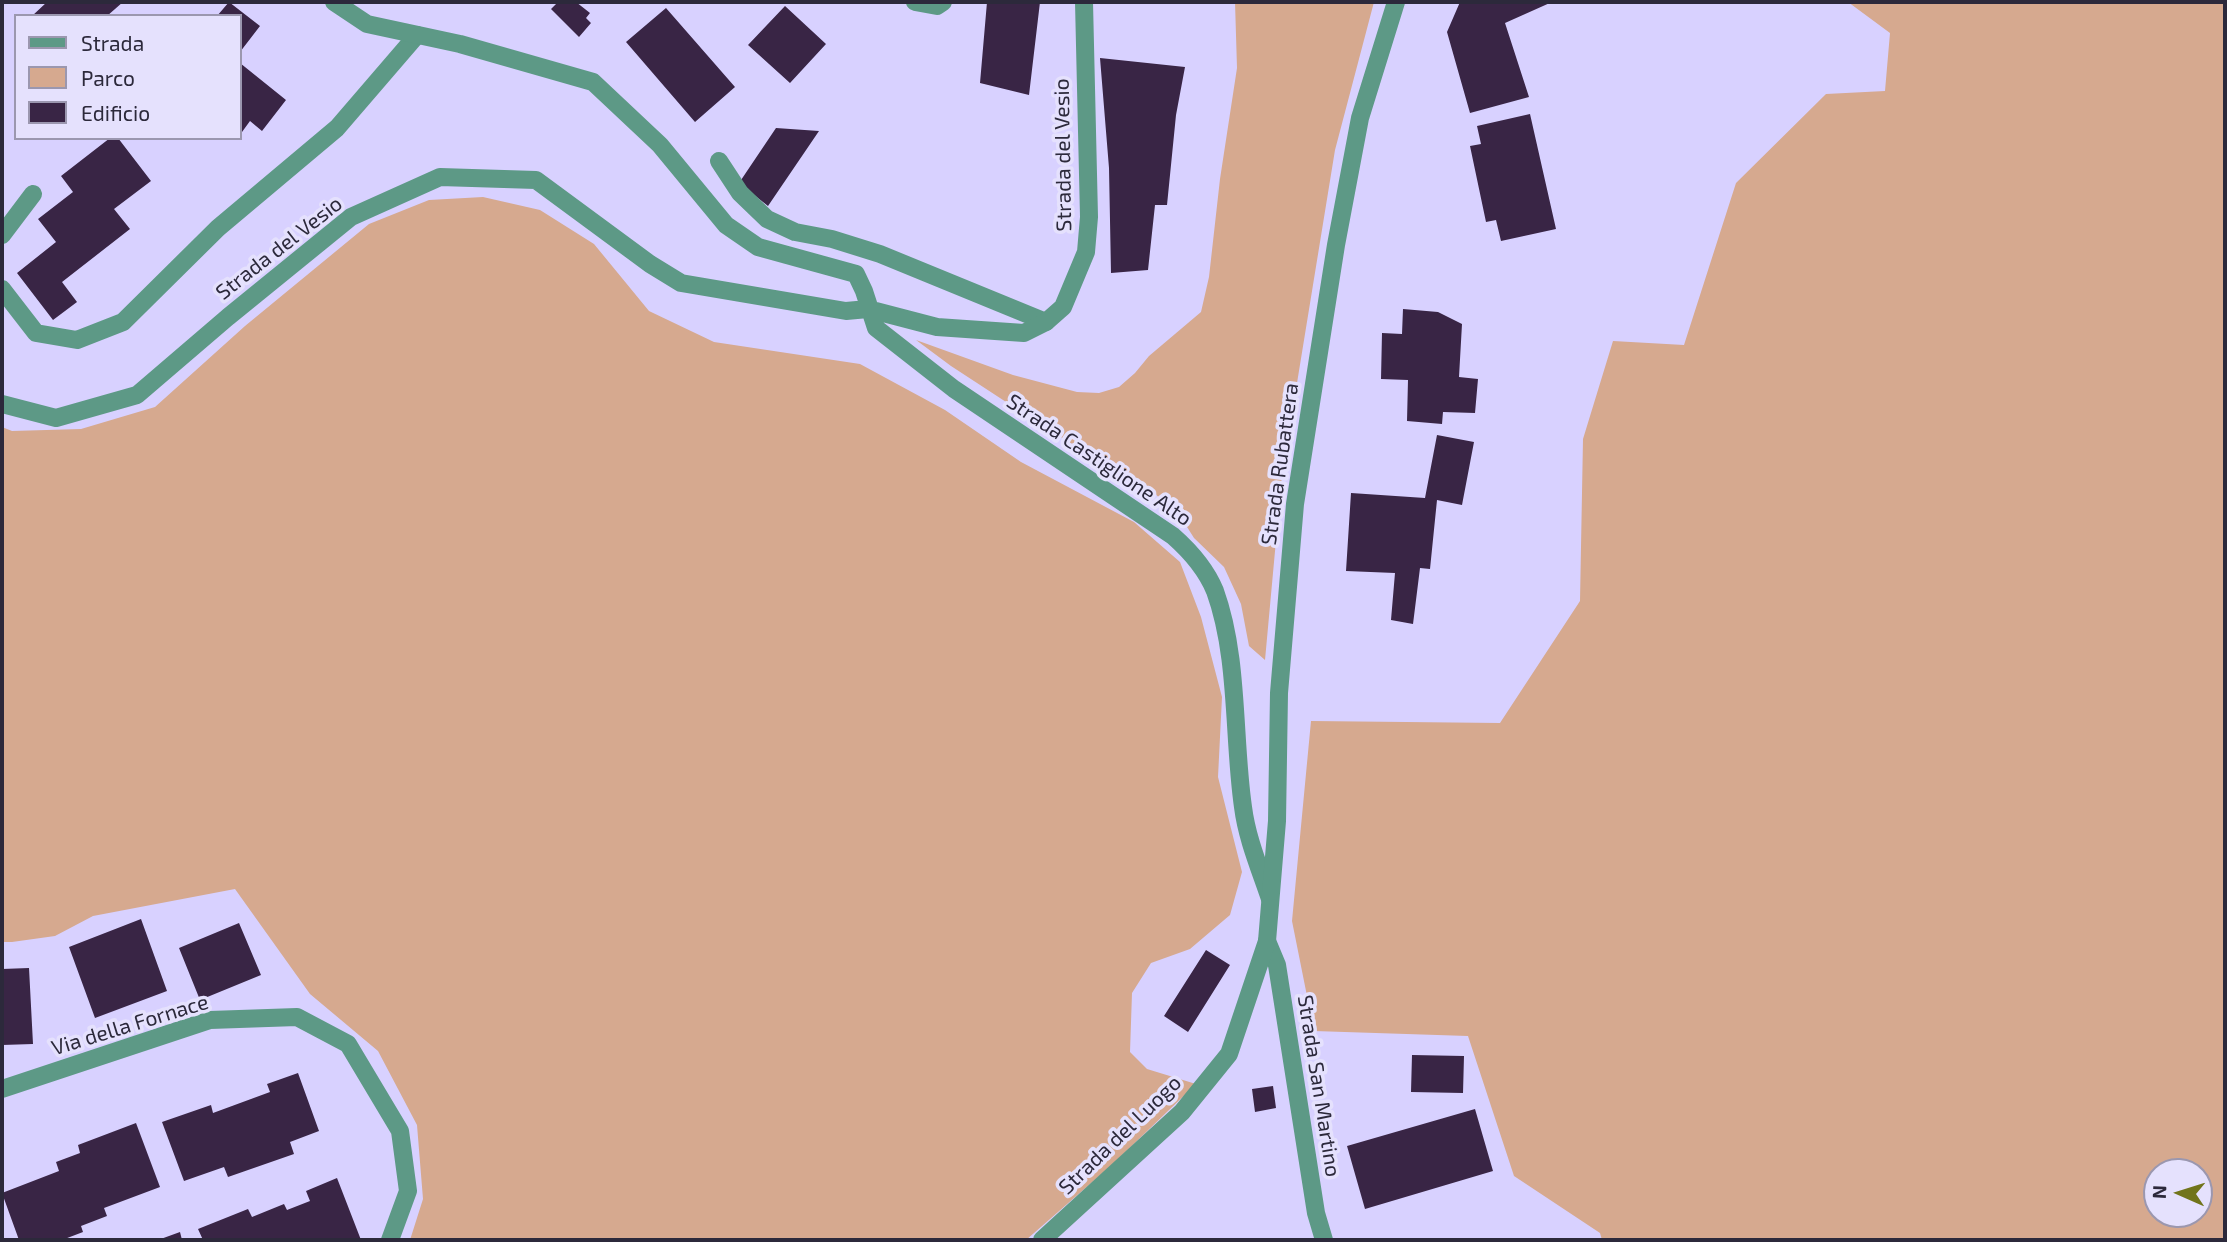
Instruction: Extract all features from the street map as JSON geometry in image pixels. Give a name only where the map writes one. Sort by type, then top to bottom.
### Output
[{"type":"street","points":[[334,2],[367,24],[460,44],[593,82],[660,145],[726,225],[758,247],[856,274],[868,309]]},
{"type":"street","points":[[915,2],[937,6],[943,2]]},
{"type":"street","name":"Strada del Vesio","points":[[2,404],[56,418],[137,395],[351,217],[440,177],[536,180],[650,264],[681,283],[846,311],[868,309],[937,327],[1024,333],[1046,322],[1063,307],[1086,252],[1089,151],[1084,75],[1084,2]]},
{"type":"street","name":"Strada Rubattera","points":[[1268,940],[1277,821],[1279,693],[1295,504],[1336,245],[1360,118],[1396,2]]},
{"type":"street","points":[[2,289],[36,333],[78,340],[123,322],[218,228],[337,128],[417,35]]},
{"type":"street","points":[[719,160],[740,193],[767,219],[795,232],[832,239],[880,254],[1046,322]]},
{"type":"street","points":[[2,235],[33,194]]},
{"type":"street","name":"Strada Castiglione Alto","points":[[868,309],[876,328],[954,389],[1173,536],[1194,555],[1214,589],[1224,627],[1234,699],[1243,808],[1250,841],[1271,900]]},
{"type":"street","name":"Strada del Luogo","points":[[1042,1240],[1182,1112],[1229,1054],[1268,940]]},
{"type":"street","name":"Strada San Martino","points":[[1268,940],[1277,965],[1316,1213],[1324,1240]]},
{"type":"street","name":"Via della Fornace","points":[[2,1089],[210,1020],[297,1017],[348,1044],[400,1131],[408,1191],[390,1240]]},
{"type":"green space","points":[[1235,2],[1374,2],[1335,150],[1282,475],[1265,660],[1249,646],[1241,604],[1224,567],[1194,538],[1182,519],[1151,490],[1052,432],[916,340],[1013,375],[1077,392],[1099,393],[1119,387],[1149,356],[1201,312],[1209,277],[1220,179],[1237,68]]},
{"type":"green space","points":[[1848,2],[2225,2],[2225,1240],[1602,1240],[1600,1233],[1514,1176],[1468,1036],[1314,1031],[1292,921],[1311,721],[1500,723],[1580,601],[1583,439],[1613,341],[1684,345],[1736,183],[1826,94],[1885,91],[1890,33]]},
{"type":"green space","points":[[483,197],[540,210],[594,244],[649,311],[714,342],[860,364],[945,410],[1021,462],[1134,522],[1180,562],[1201,617],[1222,697],[1218,777],[1242,872],[1230,915],[1190,949],[1151,963],[1132,993],[1130,1052],[1147,1069],[1196,1084],[1114,1163],[1026,1240],[410,1240],[423,1199],[417,1125],[378,1051],[310,994],[235,889],[93,916],[55,936],[2,942],[2,427],[12,431],[81,429],[155,407],[245,326],[369,224],[429,200]]},
{"type":"building","points":[[47,2],[123,2],[109,14],[34,14]]},
{"type":"building","points":[[229,2],[260,26],[242,49],[242,14],[219,14]]},
{"type":"building","points":[[558,2],[576,2],[590,13],[586,18],[591,23],[579,37],[551,9]]},
{"type":"building","points":[[987,2],[1040,2],[1029,95],[980,83]]},
{"type":"building","points":[[1460,2],[1552,2],[1505,23],[1529,97],[1470,113],[1447,32]]},
{"type":"building","points":[[785,6],[826,44],[790,83],[748,45]]},
{"type":"building","points":[[666,8],[735,87],[695,122],[626,42]]},
{"type":"building","points":[[1100,58],[1185,67],[1176,115],[1167,205],[1155,205],[1148,270],[1111,273],[1109,168]]},
{"type":"building","points":[[242,65],[286,100],[262,131],[250,121],[242,132]]},
{"type":"building","points":[[1530,114],[1556,229],[1501,241],[1496,220],[1486,222],[1470,146],[1481,144],[1477,126]]},
{"type":"building","points":[[776,128],[819,131],[768,206],[739,183]]},
{"type":"building","points":[[107,140],[120,140],[151,181],[114,209],[130,229],[62,282],[77,302],[53,320],[17,273],[56,242],[38,219],[73,192],[61,176]]},
{"type":"building","points":[[1403,309],[1438,312],[1462,324],[1459,377],[1478,379],[1475,413],[1443,412],[1442,424],[1407,421],[1408,380],[1381,379],[1382,333],[1402,334]]},
{"type":"building","points":[[1437,435],[1474,442],[1462,505],[1437,500],[1430,569],[1420,568],[1413,624],[1391,620],[1395,573],[1346,571],[1351,493],[1425,498]]},
{"type":"building","points":[[141,919],[167,991],[95,1018],[69,947]]},
{"type":"building","points":[[239,923],[261,975],[200,1000],[179,948]]},
{"type":"building","points":[[1206,950],[1230,965],[1188,1032],[1164,1016]]},
{"type":"building","points":[[29,968],[33,1044],[2,1045],[2,969]]},
{"type":"building","points":[[1412,1055],[1464,1056],[1463,1093],[1411,1092]]},
{"type":"building","points":[[298,1073],[319,1131],[290,1142],[294,1154],[228,1177],[224,1167],[184,1181],[162,1122],[211,1105],[213,1113],[270,1092],[267,1084]]},
{"type":"building","points":[[1273,1086],[1276,1108],[1255,1112],[1252,1089]]},
{"type":"building","points":[[1475,1109],[1493,1171],[1365,1209],[1347,1146]]},
{"type":"building","points":[[136,1123],[160,1187],[104,1208],[107,1216],[81,1226],[83,1232],[62,1240],[19,1240],[2,1193],[59,1171],[56,1162],[80,1153],[78,1145]]},
{"type":"building","points":[[337,1178],[361,1240],[203,1240],[198,1229],[248,1209],[252,1217],[284,1204],[287,1210],[310,1201],[306,1191]]},
{"type":"building","points":[[180,1232],[182,1240],[158,1240]]}]
